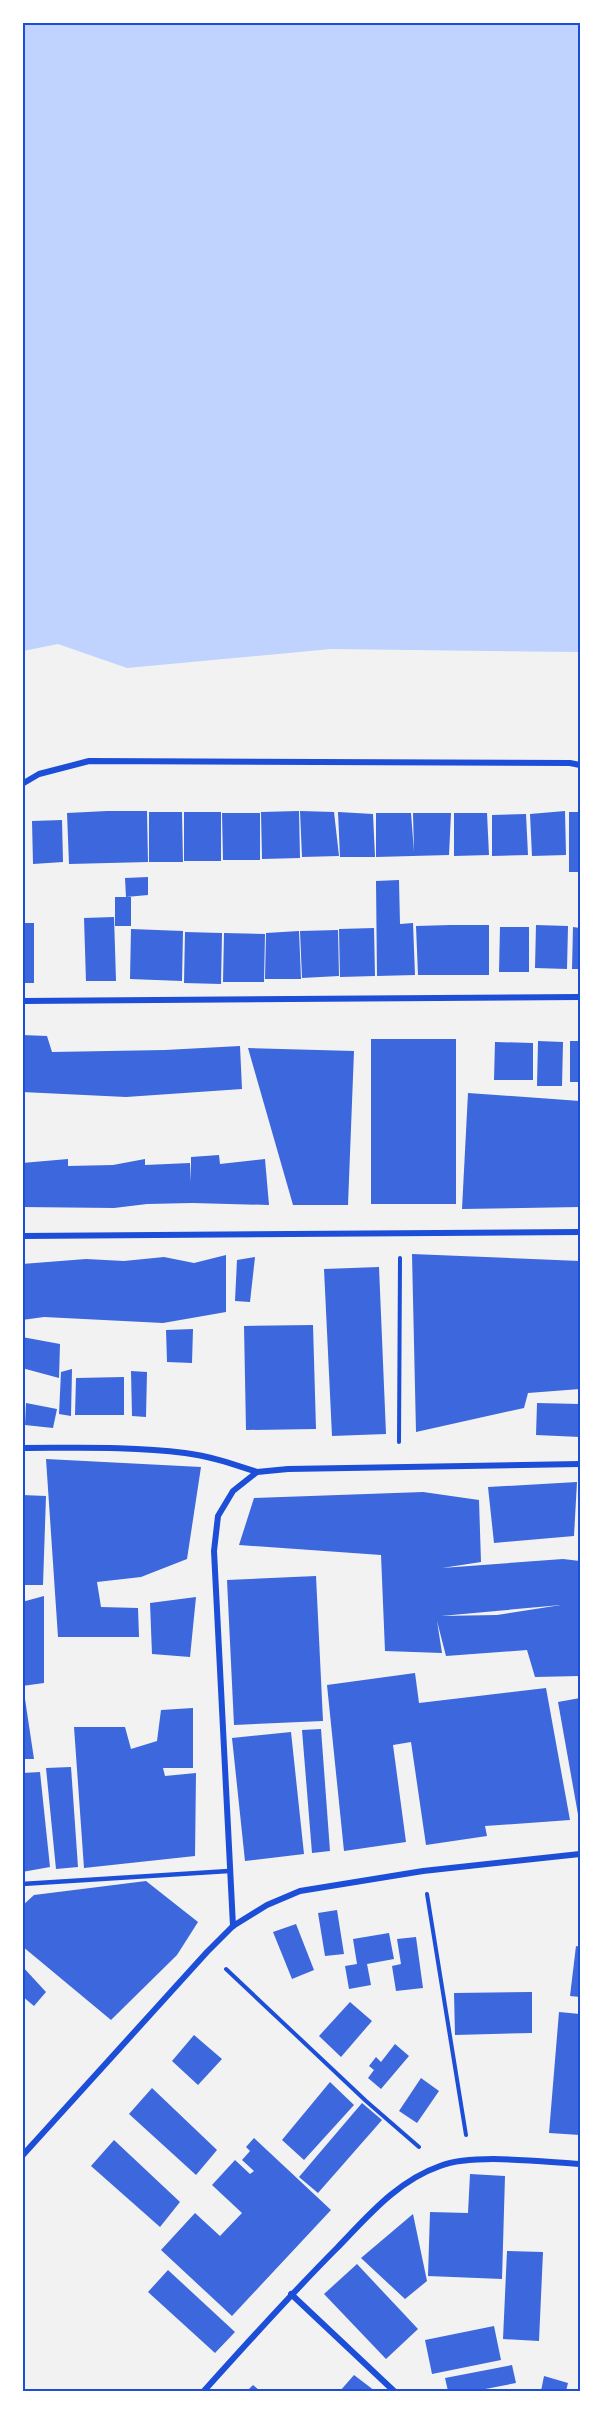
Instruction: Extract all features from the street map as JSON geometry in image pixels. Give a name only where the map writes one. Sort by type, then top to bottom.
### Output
[{"type":"street","points":[[22,784],[39,774],[89,761],[570,763],[580,765]]},
{"type":"street","points":[[22,1001],[580,997]]},
{"type":"street","points":[[22,1236],[580,1232]]},
{"type":"street","points":[[22,1448],[135,1448],[186,1453],[257,1472],[288,1468],[580,1464]]},
{"type":"street","points":[[233,1926],[214,1551],[218,1516],[233,1491],[257,1472]]},
{"type":"street","points":[[22,2156],[207,1952],[233,1926],[267,1905],[300,1891],[423,1871],[580,1854]]},
{"type":"street","points":[[203,2391],[291,2294],[383,2200],[404,2184],[440,2166],[471,2160],[580,2164]]},
{"type":"street","points":[[291,2294],[395,2391]]},
{"type":"lane","points":[[22,1884],[230,1871]]},
{"type":"path","points":[[399,1467],[400,1233]]},
{"type":"path","points":[[423,1871],[471,2160]]},
{"type":"path","points":[[207,1952],[366,2101],[440,2166]]},
{"type":"water","points":[[23,22],[580,23],[580,652],[331,649],[127,668],[58,644],[23,651]]},
{"type":"building","points":[[147,811],[148,862],[69,864],[67,813]]},
{"type":"building","points":[[299,811],[300,858],[262,859],[261,812]]},
{"type":"building","points":[[300,811],[334,812],[339,856],[302,857]]},
{"type":"building","points":[[565,811],[566,855],[532,856],[530,814]]},
{"type":"building","points":[[149,812],[182,812],[183,862],[149,862]]},
{"type":"building","points":[[184,812],[221,812],[221,861],[184,861]]},
{"type":"building","points":[[338,812],[373,814],[375,857],[340,857]]},
{"type":"building","points":[[569,812],[580,812],[580,872],[569,872]]},
{"type":"building","points":[[222,813],[260,813],[260,860],[223,860]]},
{"type":"building","points":[[376,813],[411,813],[414,852],[413,813],[451,813],[449,855],[376,857]]},
{"type":"building","points":[[454,813],[487,813],[489,855],[454,856]]},
{"type":"building","points":[[526,814],[528,855],[492,856],[492,815]]},
{"type":"building","points":[[62,820],[63,862],[33,864],[32,821]]},
{"type":"building","points":[[148,877],[148,895],[126,897],[125,878]]},
{"type":"building","points":[[399,880],[400,924],[413,923],[415,975],[377,976],[376,881]]},
{"type":"building","points":[[115,897],[131,897],[131,926],[115,926]]},
{"type":"building","points":[[114,917],[116,981],[86,981],[84,918]]},
{"type":"building","points":[[22,923],[34,923],[34,983],[22,983]]},
{"type":"building","points":[[489,925],[489,975],[418,975],[416,926]]},
{"type":"building","points":[[536,925],[568,926],[567,969],[535,968]]},
{"type":"building","points":[[500,927],[529,927],[529,972],[499,972]]},
{"type":"building","points":[[573,927],[580,928],[580,969],[572,969]]},
{"type":"building","points":[[374,928],[375,976],[340,977],[339,929]]},
{"type":"building","points":[[131,929],[183,931],[182,981],[130,979]]},
{"type":"building","points":[[338,930],[339,976],[302,978],[300,931]]},
{"type":"building","points":[[299,931],[301,979],[265,979],[266,933]]},
{"type":"building","points":[[185,932],[222,933],[221,984],[184,983]]},
{"type":"building","points":[[224,933],[265,934],[264,982],[223,982]]},
{"type":"building","points":[[22,1035],[47,1036],[52,1052],[240,1046],[242,1089],[126,1097],[22,1092]]},
{"type":"building","points":[[371,1039],[456,1039],[456,1204],[371,1204]]},
{"type":"building","points":[[538,1041],[563,1042],[562,1086],[537,1086]]},
{"type":"building","points":[[570,1041],[580,1041],[580,1082],[570,1082]]},
{"type":"building","points":[[495,1042],[533,1043],[533,1080],[494,1080]]},
{"type":"building","points":[[248,1048],[354,1051],[348,1205],[293,1205]]},
{"type":"building","points":[[468,1093],[580,1101],[580,1207],[462,1209]]},
{"type":"building","points":[[219,1155],[220,1164],[265,1159],[269,1205],[192,1203],[147,1204],[114,1208],[22,1207],[22,1163],[68,1159],[68,1166],[113,1165],[145,1159],[145,1165],[190,1163],[191,1182],[191,1157]]},
{"type":"building","points":[[412,1254],[580,1261],[580,1389],[528,1393],[524,1408],[416,1432]]},
{"type":"building","points":[[226,1255],[226,1312],[163,1323],[44,1317],[22,1320],[22,1264],[86,1259],[124,1261],[164,1257],[194,1263]]},
{"type":"building","points":[[255,1257],[250,1302],[235,1301],[237,1260]]},
{"type":"building","points":[[379,1267],[386,1434],[332,1436],[324,1269]]},
{"type":"building","points":[[313,1325],[316,1429],[246,1430],[244,1326]]},
{"type":"building","points":[[193,1329],[192,1363],[167,1362],[166,1330]]},
{"type":"building","points":[[22,1337],[60,1344],[59,1378],[22,1368]]},
{"type":"building","points":[[72,1369],[71,1416],[59,1414],[61,1372]]},
{"type":"building","points":[[131,1371],[147,1372],[146,1417],[132,1416]]},
{"type":"building","points":[[124,1377],[124,1415],[75,1415],[76,1378]]},
{"type":"building","points":[[26,1403],[57,1409],[53,1428],[25,1425]]},
{"type":"building","points":[[537,1403],[580,1404],[580,1437],[536,1435]]},
{"type":"building","points":[[46,1459],[201,1467],[187,1559],[141,1577],[97,1582],[101,1607],[138,1608],[139,1637],[58,1637]]},
{"type":"building","points":[[577,1482],[574,1536],[494,1543],[488,1487]]},
{"type":"building","points":[[423,1492],[479,1500],[481,1562],[442,1568],[563,1559],[580,1561],[580,1676],[535,1677],[527,1650],[446,1656],[437,1621],[442,1653],[385,1651],[381,1555],[239,1545],[254,1498]],"holes":[[[561,1605],[497,1615],[441,1616]]]},
{"type":"building","points":[[22,1495],[46,1496],[43,1585],[22,1585]]},
{"type":"building","points":[[316,1576],[323,1721],[234,1725],[227,1580]]},
{"type":"building","points":[[44,1596],[44,1683],[22,1686],[22,1602]]},
{"type":"building","points":[[196,1597],[190,1657],[152,1654],[150,1603]]},
{"type":"building","points":[[415,1673],[419,1703],[546,1688],[570,1820],[485,1826],[487,1836],[426,1845],[411,1742],[393,1745],[406,1842],[344,1851],[327,1685]]},
{"type":"building","points":[[580,1698],[580,1820],[579,1820],[558,1702]]},
{"type":"building","points":[[25,1699],[34,1759],[22,1759],[22,1700]]},
{"type":"building","points":[[193,1708],[193,1768],[163,1768],[165,1776],[196,1773],[195,1856],[84,1868],[74,1727],[125,1727],[131,1749],[157,1741],[161,1710]]},
{"type":"building","points":[[321,1729],[330,1851],[312,1853],[302,1730]]},
{"type":"building","points":[[291,1732],[304,1854],[245,1861],[232,1738]]},
{"type":"building","points":[[71,1767],[78,1867],[56,1869],[46,1768]]},
{"type":"building","points":[[40,1772],[50,1867],[22,1872],[22,1773]]},
{"type":"building","points":[[146,1881],[198,1922],[177,1955],[111,2020],[22,1946],[22,1906],[34,1895]]},
{"type":"building","points":[[337,1910],[344,1954],[325,1956],[318,1913]]},
{"type":"building","points":[[296,1924],[314,1970],[292,1979],[273,1932]]},
{"type":"building","points":[[389,1933],[394,1959],[367,1964],[371,1985],[349,1989],[345,1966],[357,1964],[353,1939]]},
{"type":"building","points":[[416,1937],[423,1988],[396,1991],[392,1966],[401,1964],[397,1939]]},
{"type":"building","points":[[576,1946],[580,1947],[580,1997],[570,1996]]},
{"type":"building","points":[[22,1966],[46,1992],[34,2006],[22,1996]]},
{"type":"building","points":[[532,1992],[532,2033],[455,2035],[454,1993]]},
{"type":"building","points":[[350,2002],[372,2021],[341,2057],[319,2036]]},
{"type":"building","points":[[559,2012],[580,2014],[580,2135],[549,2133]]},
{"type":"building","points":[[194,2035],[222,2059],[198,2085],[172,2061]]},
{"type":"building","points":[[395,2044],[409,2056],[381,2089],[368,2078],[374,2070],[369,2066],[376,2057],[381,2062]]},
{"type":"building","points":[[421,2078],[439,2091],[417,2123],[399,2111]]},
{"type":"building","points":[[330,2082],[354,2105],[304,2160],[282,2140]]},
{"type":"building","points":[[152,2088],[217,2150],[196,2175],[129,2114]]},
{"type":"building","points":[[362,2103],[382,2120],[318,2193],[299,2177]]},
{"type":"building","points":[[254,2138],[331,2210],[232,2316],[161,2250],[195,2213],[220,2236],[242,2213],[212,2185],[235,2160],[250,2174],[254,2171],[242,2160],[250,2151],[246,2147]]},
{"type":"building","points":[[114,2140],[180,2202],[160,2227],[91,2166]]},
{"type":"building","points":[[470,2174],[505,2176],[502,2279],[428,2276],[430,2212],[468,2213]]},
{"type":"building","points":[[413,2214],[427,2281],[405,2299],[361,2258]]},
{"type":"building","points":[[507,2251],[543,2252],[539,2341],[503,2339]]},
{"type":"building","points":[[357,2264],[418,2329],[386,2359],[324,2294]]},
{"type":"building","points":[[168,2270],[235,2332],[215,2353],[148,2292]]},
{"type":"building","points":[[494,2326],[501,2360],[432,2374],[425,2340]]},
{"type":"building","points":[[512,2365],[516,2383],[475,2391],[448,2391],[445,2378]]},
{"type":"building","points":[[354,2375],[375,2391],[340,2391]]},
{"type":"building","points":[[544,2376],[568,2383],[566,2391],[541,2391]]},
{"type":"building","points":[[253,2385],[260,2391],[247,2391]]}]
